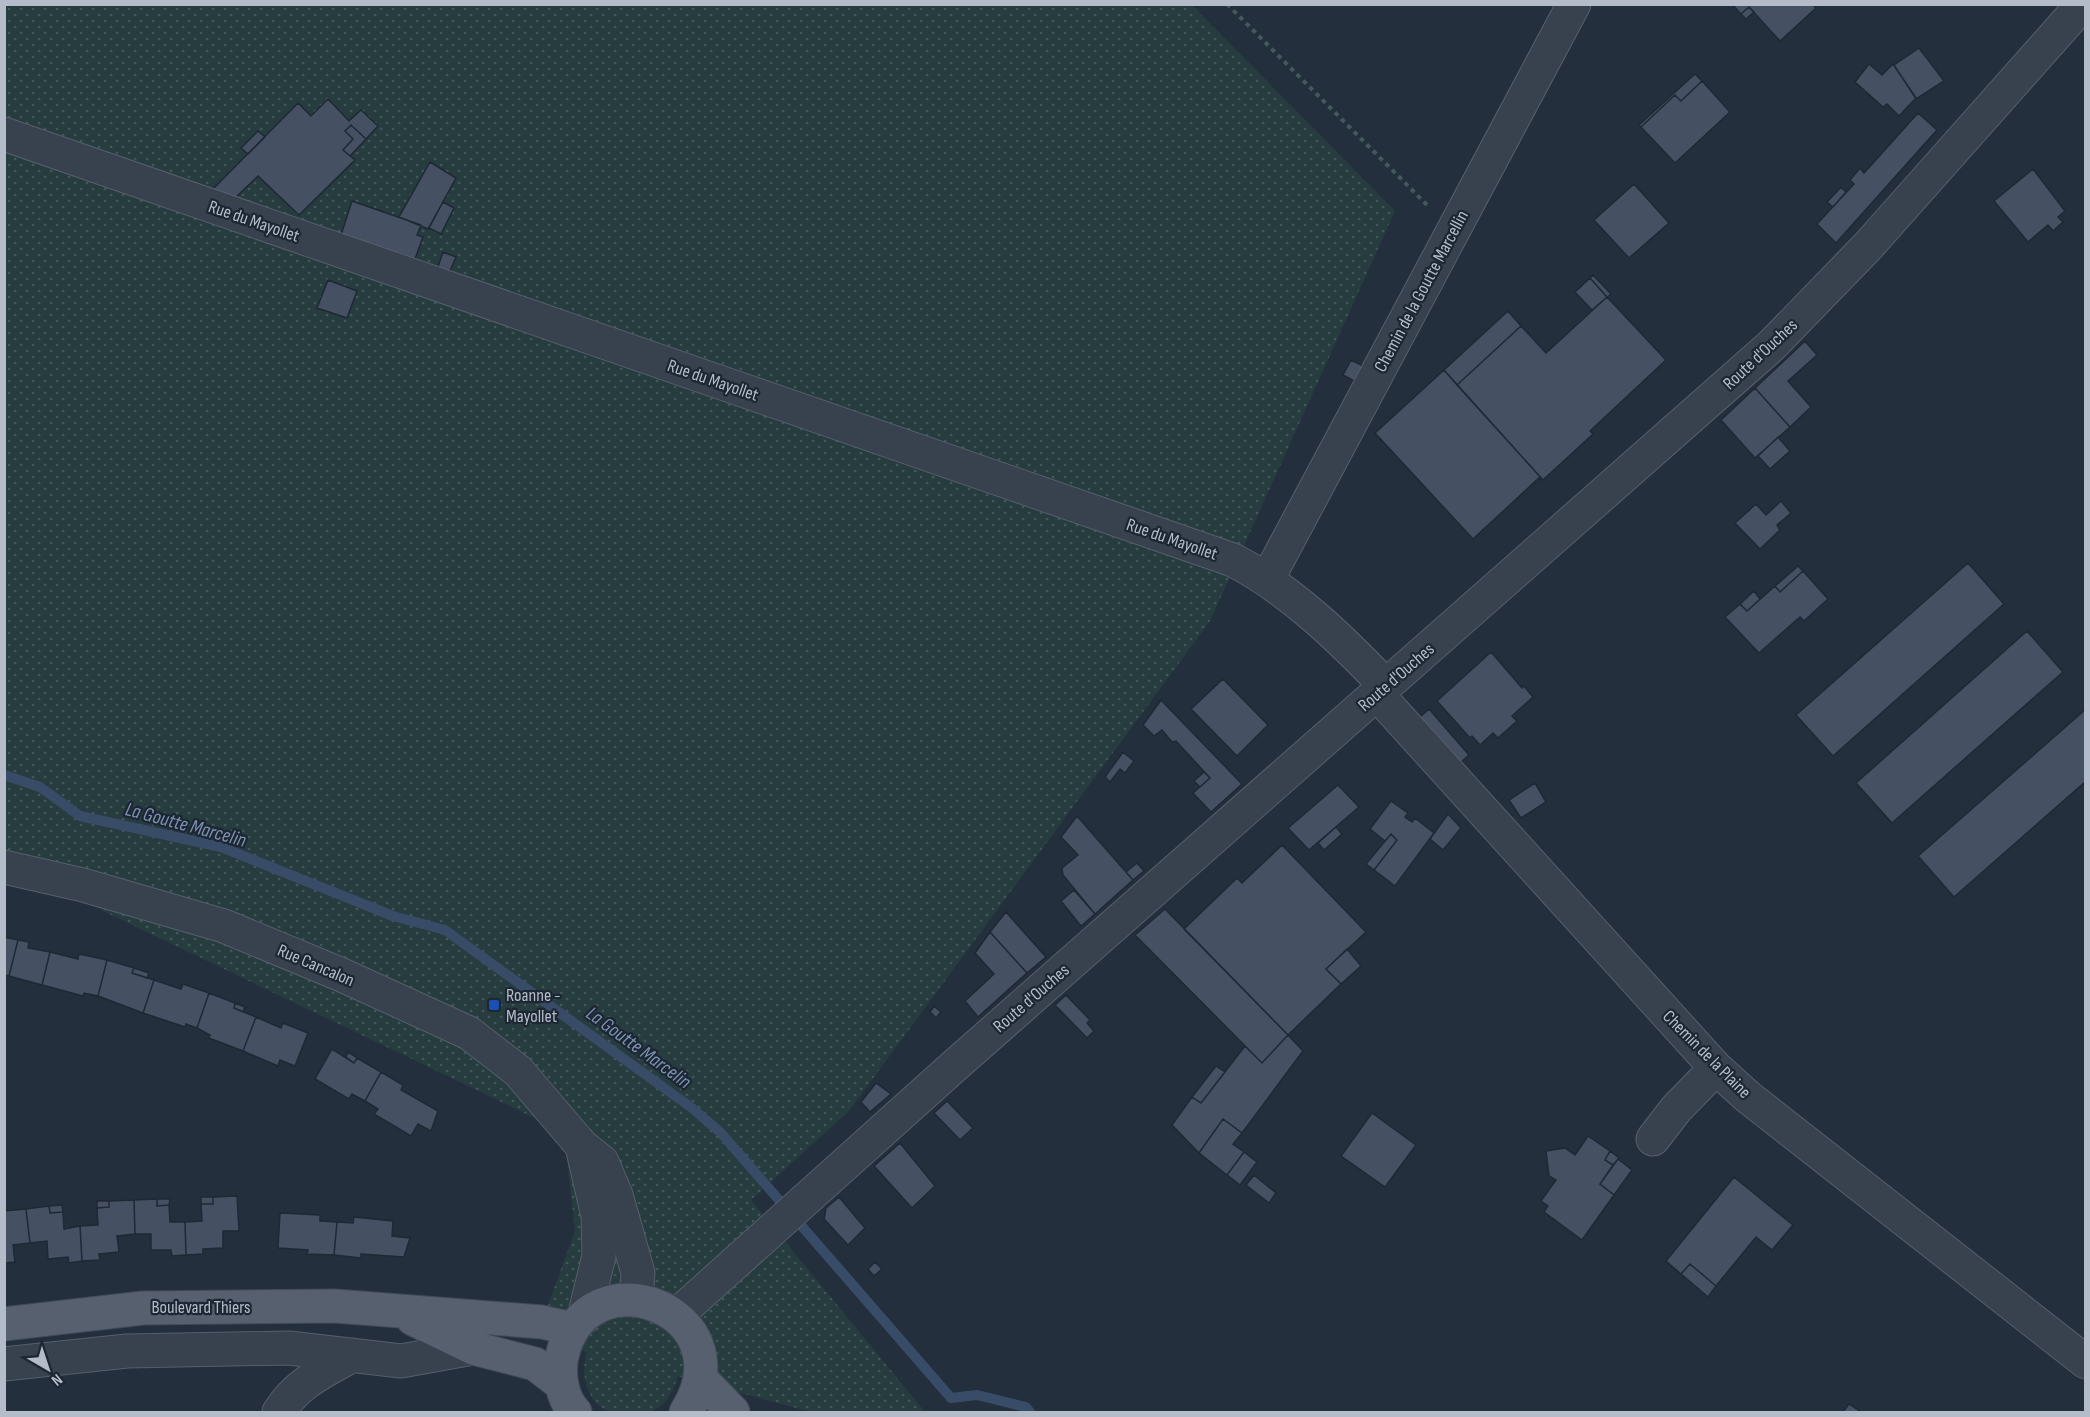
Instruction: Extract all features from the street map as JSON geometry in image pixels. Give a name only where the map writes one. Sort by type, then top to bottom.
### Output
[{"type":"main road","points":[[569,1404],[560,1365],[564,1346],[579,1323],[600,1306],[617,1300],[636,1299],[657,1304],[676,1316],[691,1334],[700,1355],[701,1379],[696,1398],[686,1413]]},
{"type":"main road","name":"Boulevard Thiers","points":[[4,1324],[143,1308],[335,1306],[579,1323]]},
{"type":"main road","name":"Boulevard Thiers","points":[[397,1312],[473,1348],[535,1365],[569,1404]]},
{"type":"main road","points":[[701,1379],[733,1413]]},
{"type":"street","name":"Chemin de la Goutte Marcellin","points":[[1268,578],[1574,4]]},
{"type":"street","name":"Route d'Ouches","points":[[676,1316],[807,1196],[1771,346],[1868,246],[2083,4]]},
{"type":"street","name":"Rue du Mayollet","points":[[4,134],[1233,560],[1268,578],[1346,646],[1381,690]]},
{"type":"street","name":"Chemin de la Plaine","points":[[1381,690],[1716,1068],[1748,1097],[2085,1362]]},
{"type":"street","name":"Rue Cancalon","points":[[4,867],[83,885],[224,926],[342,975],[469,1034],[518,1071],[582,1146],[602,1162],[616,1195],[638,1274],[636,1299]]},
{"type":"street","points":[[1653,1139],[1676,1109],[1716,1068]]},
{"type":"street","name":"Rue Cancalon","points":[[579,1323],[599,1256],[598,1216],[582,1146]]},
{"type":"street","points":[[4,1364],[127,1351],[289,1348],[401,1361],[473,1348]]},
{"type":"street","points":[[279,1413],[299,1387],[311,1377],[353,1355]]},
{"type":"path","points":[[1227,4],[1453,231]]},
{"type":"green space","points":[[4,5],[1192,5],[1395,211],[1210,621],[849,1111],[751,1200],[925,1412],[811,1412],[678,1376],[669,1397],[653,1411],[615,1412],[601,1407],[590,1394],[587,1386],[584,1369],[587,1352],[536,1338],[575,1231],[564,1132],[5,864]]},
{"type":"building","points":[[1732,4],[1812,4],[1816,8],[1780,41],[1749,7],[1741,14]]},
{"type":"building","points":[[1749,7],[1754,12],[1746,19],[1741,14]]},
{"type":"building","points":[[1919,48],[1944,81],[1916,99],[1894,65]]},
{"type":"building","points":[[1869,64],[1882,75],[1893,64],[1916,98],[1899,116],[1887,104],[1883,107],[1855,82]]},
{"type":"building","points":[[1695,74],[1702,81],[1681,101],[1675,95],[1641,127],[1639,125]]},
{"type":"building","points":[[1702,81],[1730,112],[1675,163],[1641,127],[1675,95],[1681,101]]},
{"type":"building","points":[[328,99],[349,121],[361,110],[378,126],[366,139],[351,125],[345,131],[353,139],[343,150],[355,160],[299,215],[258,176],[235,198],[211,191],[298,103],[311,116]]},
{"type":"building","points":[[1918,113],[1937,130],[1836,243],[1817,224],[1854,184],[1850,180],[1860,168],[1864,173]]},
{"type":"building","points":[[351,125],[366,139],[350,156],[343,150],[353,139],[345,131]]},
{"type":"building","points":[[258,131],[265,137],[248,154],[241,148]]},
{"type":"building","points":[[430,162],[456,178],[428,229],[399,217]]},
{"type":"building","points":[[2033,169],[2065,211],[2058,217],[2063,222],[2053,231],[2048,225],[2028,242],[1994,201]]},
{"type":"building","points":[[1634,184],[1669,223],[1629,258],[1594,220]]},
{"type":"building","points":[[1841,187],[1846,192],[1833,207],[1827,202]]},
{"type":"building","points":[[352,201],[421,225],[417,235],[423,237],[415,259],[341,235]]},
{"type":"building","points":[[443,202],[454,208],[441,234],[429,228]]},
{"type":"building","points":[[443,252],[456,257],[450,271],[438,267]]},
{"type":"building","points":[[1593,275],[1611,294],[1607,297],[1590,278]]},
{"type":"building","points":[[1590,278],[1607,297],[1592,310],[1575,292]]},
{"type":"building","points":[[328,280],[357,291],[347,318],[317,308]]},
{"type":"building","points":[[1607,297],[1666,360],[1590,431],[1593,434],[1543,480],[1457,385],[1521,326],[1546,353]]},
{"type":"building","points":[[1508,311],[1521,326],[1457,385],[1444,370]]},
{"type":"building","points":[[1805,341],[1817,355],[1788,381],[1811,407],[1790,427],[1755,388]]},
{"type":"building","points":[[1351,360],[1363,366],[1354,381],[1343,375]]},
{"type":"building","points":[[1444,370],[1543,480],[1539,478],[1473,539],[1375,433]]},
{"type":"building","points":[[1755,388],[1790,427],[1755,458],[1721,420]]},
{"type":"building","points":[[1778,437],[1790,451],[1770,469],[1758,456]]},
{"type":"building","points":[[1781,501],[1791,513],[1777,525],[1780,530],[1760,549],[1735,523],[1756,504],[1766,515]]},
{"type":"building","points":[[1968,563],[2004,604],[1833,756],[1796,715]]},
{"type":"building","points":[[1798,566],[1803,571],[1780,592],[1775,586]]},
{"type":"building","points":[[1803,571],[1828,599],[1804,621],[1800,617],[1759,653],[1725,617],[1740,604],[1747,611],[1775,586],[1780,592]]},
{"type":"building","points":[[1754,591],[1760,599],[1747,611],[1740,604]]},
{"type":"building","points":[[2027,631],[2063,672],[1892,823],[1856,783]]},
{"type":"building","points":[[1491,652],[1522,688],[1524,686],[1533,697],[1512,716],[1517,721],[1498,738],[1493,733],[1480,745],[1472,736],[1470,738],[1437,701]]},
{"type":"building","points":[[1223,679],[1268,725],[1237,756],[1191,709]]},
{"type":"building","points":[[1161,700],[1242,784],[1211,812],[1193,793],[1210,778],[1176,741],[1172,742],[1162,730],[1154,736],[1143,725]]},
{"type":"building","points":[[1429,709],[1469,755],[1460,763],[1420,717]]},
{"type":"building","points":[[2086,709],[2086,781],[1954,897],[1918,856]]},
{"type":"building","points":[[1123,752],[1134,761],[1125,773],[1120,769],[1110,782],[1105,777]]},
{"type":"building","points":[[1204,772],[1210,778],[1200,787],[1194,781]]},
{"type":"building","points":[[1535,783],[1546,802],[1521,818],[1509,800]]},
{"type":"building","points":[[1338,785],[1359,807],[1309,850],[1288,828]]},
{"type":"building","points":[[1391,801],[1408,813],[1405,817],[1412,822],[1415,818],[1434,833],[1395,886],[1374,870],[1397,840],[1391,834],[1385,841],[1370,829]]},
{"type":"building","points":[[1448,814],[1461,828],[1443,850],[1430,839]]},
{"type":"building","points":[[1077,816],[1133,880],[1095,914],[1063,875],[1062,868],[1078,855],[1061,837]]},
{"type":"building","points":[[1336,827],[1342,834],[1324,850],[1318,843]]},
{"type":"building","points":[[1391,834],[1397,840],[1374,870],[1366,864]]},
{"type":"building","points":[[1282,845],[1366,932],[1326,969],[1341,984],[1288,1035],[1184,929],[1237,878],[1242,883]]},
{"type":"building","points":[[1137,863],[1144,871],[1133,880],[1126,872]]},
{"type":"building","points":[[1074,890],[1095,914],[1081,926],[1061,901]]},
{"type":"building","points":[[1165,909],[1288,1035],[1262,1063],[1135,935]]},
{"type":"building","points":[[1006,912],[1046,957],[1027,973],[990,932]]},
{"type":"building","points":[[990,932],[1027,973],[978,1017],[965,1001],[994,974],[975,953]]},
{"type":"building","points":[[4,937],[18,940],[9,976],[4,975]]},
{"type":"building","points":[[18,940],[29,942],[28,948],[50,952],[42,985],[9,976]]},
{"type":"building","points":[[1347,949],[1361,966],[1341,984],[1326,969]]},
{"type":"building","points":[[50,952],[78,959],[79,954],[107,960],[98,996],[84,993],[83,996],[42,985]]},
{"type":"building","points":[[107,960],[134,968],[132,973],[154,980],[143,1013],[98,996]]},
{"type":"building","points":[[134,968],[149,973],[147,978],[132,973]]},
{"type":"building","points":[[154,980],[181,989],[183,984],[209,993],[197,1028],[186,1024],[185,1027],[143,1013]]},
{"type":"building","points":[[209,993],[235,1003],[234,1008],[256,1017],[243,1051],[209,1038],[210,1035],[197,1028]]},
{"type":"building","points":[[1066,995],[1090,1020],[1087,1023],[1094,1031],[1087,1038],[1055,1005]]},
{"type":"building","points":[[235,1003],[245,1007],[243,1012],[234,1008]]},
{"type":"building","points":[[934,1006],[941,1012],[936,1018],[930,1012]]},
{"type":"building","points":[[256,1017],[281,1028],[283,1023],[308,1033],[295,1066],[280,1060],[278,1066],[243,1051]]},
{"type":"building","points":[[1288,1035],[1303,1051],[1242,1133],[1223,1119],[1199,1153],[1172,1125],[1192,1097],[1201,1103],[1245,1046],[1262,1063]]},
{"type":"building","points":[[332,1049],[354,1063],[357,1058],[381,1072],[365,1101],[352,1094],[349,1099],[315,1079]]},
{"type":"building","points":[[348,1052],[357,1058],[354,1063],[346,1057]]},
{"type":"building","points":[[1216,1066],[1225,1072],[1201,1103],[1192,1097]]},
{"type":"building","points":[[381,1072],[403,1085],[401,1090],[438,1111],[431,1131],[418,1124],[411,1136],[374,1114],[378,1109],[365,1101]]},
{"type":"building","points":[[876,1083],[891,1094],[870,1112],[861,1102]]},
{"type":"building","points":[[947,1101],[973,1128],[960,1140],[934,1113]]},
{"type":"building","points":[[1372,1113],[1416,1145],[1385,1187],[1341,1156]]},
{"type":"building","points":[[1223,1119],[1242,1133],[1233,1144],[1244,1152],[1227,1175],[1199,1153]]},
{"type":"building","points":[[1588,1136],[1610,1151],[1605,1160],[1613,1165],[1600,1184],[1614,1195],[1582,1240],[1544,1212],[1548,1206],[1541,1201],[1556,1180],[1549,1176],[1546,1151],[1565,1148],[1575,1155]]},
{"type":"building","points":[[900,1143],[935,1186],[912,1208],[874,1166]]},
{"type":"building","points":[[1610,1151],[1619,1158],[1613,1165],[1605,1160]]},
{"type":"building","points":[[1244,1152],[1257,1162],[1240,1185],[1227,1175]]},
{"type":"building","points":[[1618,1159],[1632,1170],[1614,1195],[1600,1184]]},
{"type":"building","points":[[1254,1175],[1276,1193],[1269,1203],[1246,1185]]},
{"type":"building","points":[[1734,1177],[1793,1225],[1772,1250],[1756,1237],[1716,1286],[1690,1264],[1681,1274],[1666,1261]]},
{"type":"building","points":[[237,1196],[239,1231],[223,1231],[223,1248],[203,1249],[203,1254],[186,1255],[185,1222],[202,1221],[201,1204],[213,1204],[213,1197]]},
{"type":"building","points":[[201,1197],[213,1197],[213,1204],[201,1204]]},
{"type":"building","points":[[839,1197],[865,1228],[848,1245],[824,1219],[826,1208]]},
{"type":"building","points":[[157,1199],[157,1206],[169,1205],[170,1222],[185,1222],[186,1255],[172,1256],[171,1250],[151,1250],[151,1234],[135,1234],[134,1200]]},
{"type":"building","points":[[157,1199],[170,1199],[169,1205],[157,1206]]},
{"type":"building","points":[[134,1200],[135,1234],[117,1236],[119,1252],[99,1254],[100,1260],[82,1261],[80,1226],[98,1225],[97,1208],[109,1207],[109,1201]]},
{"type":"building","points":[[97,1201],[109,1201],[109,1207],[97,1208]]},
{"type":"building","points":[[62,1205],[63,1212],[50,1213],[49,1206]]},
{"type":"building","points":[[49,1206],[50,1213],[63,1212],[64,1229],[80,1226],[82,1261],[69,1263],[68,1257],[48,1259],[47,1241],[30,1243],[26,1209]]},
{"type":"building","points":[[26,1209],[30,1243],[13,1245],[15,1262],[4,1263],[4,1211]]},
{"type":"building","points":[[280,1213],[320,1215],[320,1221],[337,1222],[334,1255],[307,1254],[308,1250],[278,1248]]},
{"type":"building","points":[[354,1217],[393,1221],[392,1236],[410,1238],[404,1257],[361,1254],[361,1258],[334,1255],[337,1222],[353,1223]]},
{"type":"building","points":[[875,1262],[882,1269],[874,1276],[868,1269]]},
{"type":"building","points":[[1690,1264],[1716,1286],[1708,1297],[1681,1274]]},
{"type":"building","points":[[1849,1404],[1861,1412],[1843,1412]]},
{"type":"waterway","name":"La Goutte Marcelin","points":[[4,775],[40,787],[80,816],[221,847],[393,916],[445,930],[692,1108],[720,1132],[951,1398],[977,1395],[1026,1407],[1030,1412]]},
{"type":"place","name":"Roanne - Mayollet","points":[[494,1005]]}]
